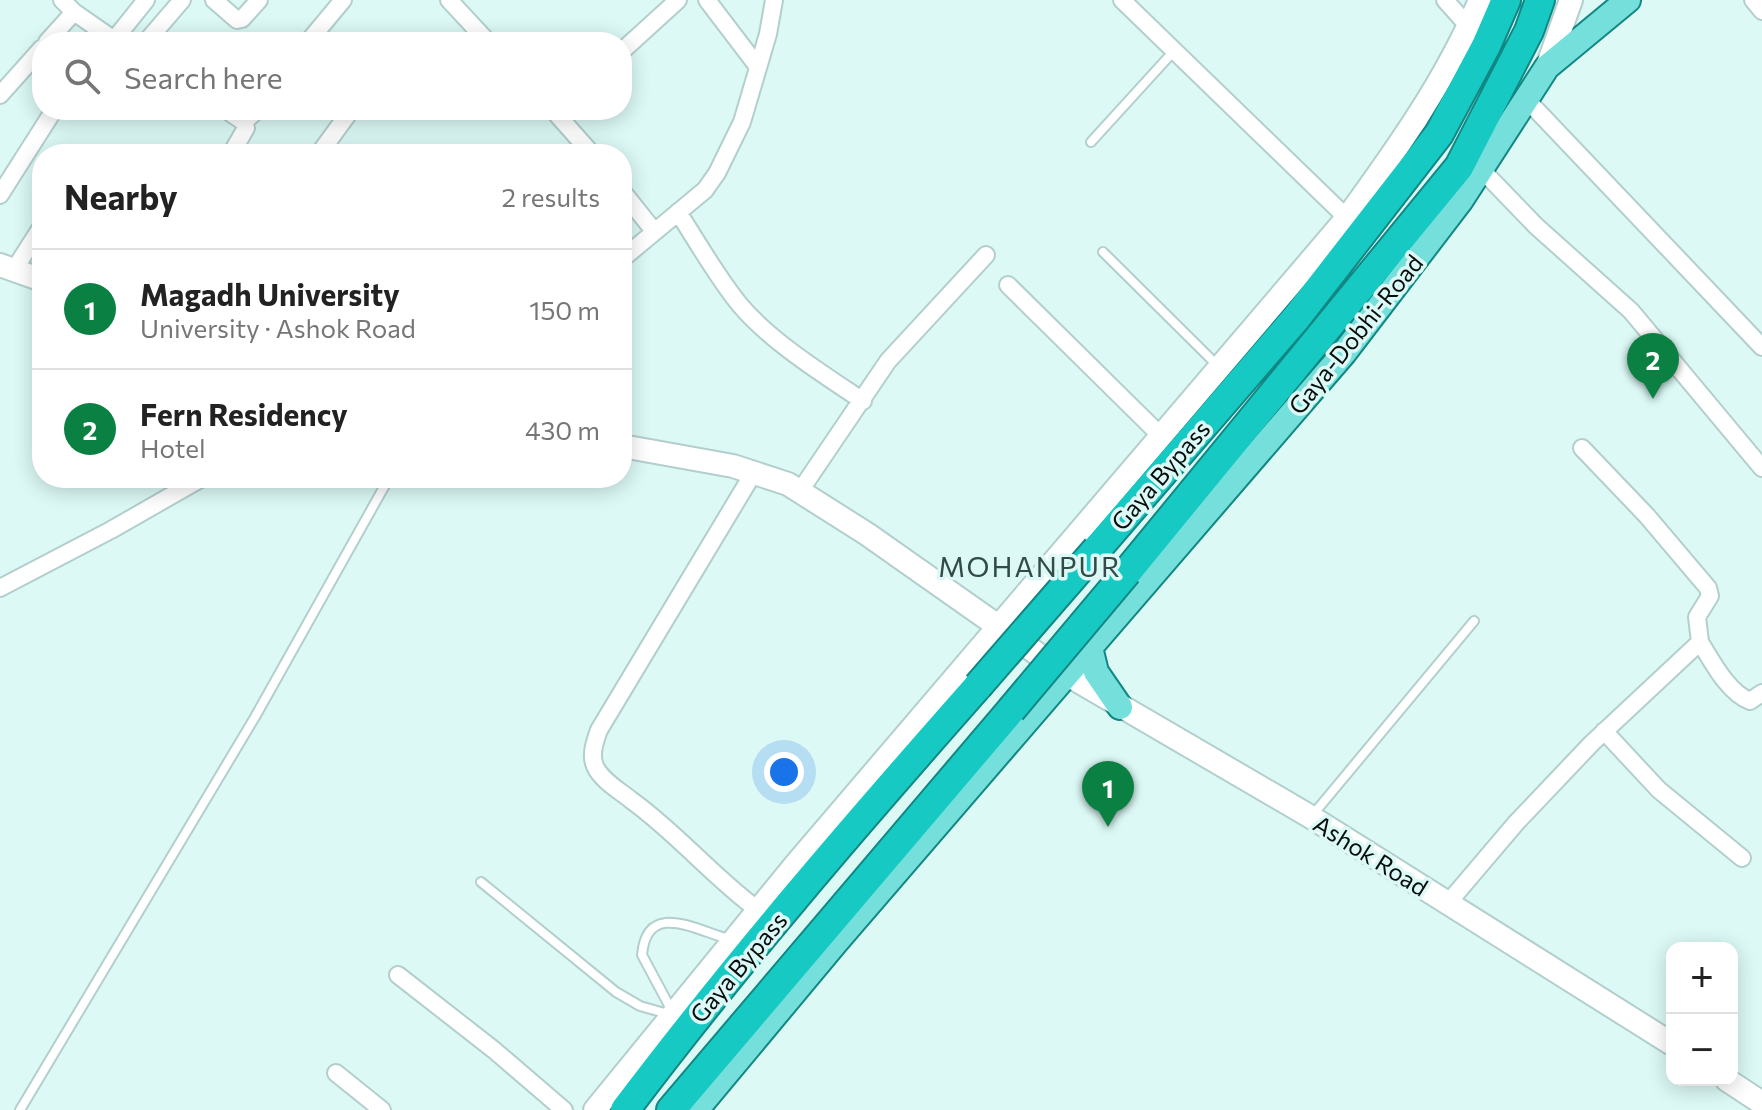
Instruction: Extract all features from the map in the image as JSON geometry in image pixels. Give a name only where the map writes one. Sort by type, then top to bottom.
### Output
[{"type":"highway","name":"Gaya Bypass","points":[[625,1110],[683,1034],[857,824],[1297,317],[1439,134],[1486,46],[1506,0]]},
{"type":"highway","points":[[671,1110],[1127,572],[1459,167],[1529,31],[1540,0]]},
{"type":"main road","name":"Gaya-Dobhi-Road","points":[[696,1110],[1344,353],[1461,200],[1547,67],[1628,0]]},
{"type":"main road","points":[[1090,647],[1096,672],[1120,707]]},
{"type":"street","points":[[122,32],[146,0]]},
{"type":"street","points":[[155,32],[182,0]]},
{"type":"street","points":[[214,0],[237,20],[242,19],[259,0]]},
{"type":"street","points":[[316,32],[343,0]]},
{"type":"street","points":[[449,0],[479,32]]},
{"type":"street","points":[[632,42],[678,0]]},
{"type":"street","points":[[707,0],[758,67]]},
{"type":"street","points":[[632,250],[705,190],[717,173],[742,122],[768,34],[774,0]]},
{"type":"street","points":[[1122,0],[1347,218]]},
{"type":"street","points":[[1445,0],[1469,27]]},
{"type":"street","points":[[595,1110],[758,910],[1347,218],[1410,132],[1469,27],[1480,0]]},
{"type":"street","points":[[1547,67],[1571,0]]},
{"type":"street","points":[[1753,0],[1762,11]]},
{"type":"street","points":[[53,32],[68,6],[103,32]]},
{"type":"street","points":[[0,95],[32,59]]},
{"type":"street","points":[[1526,99],[1762,347]]},
{"type":"street","points":[[32,144],[48,120]]},
{"type":"street","points":[[238,144],[249,120]]},
{"type":"street","points":[[326,144],[344,120]]},
{"type":"street","points":[[563,120],[583,144]]},
{"type":"street","points":[[0,195],[32,145]]},
{"type":"street","points":[[1481,169],[1536,226],[1631,311],[1762,468]]},
{"type":"street","points":[[632,204],[654,231]]},
{"type":"street","points":[[678,212],[729,290],[750,316],[805,361],[863,401]]},
{"type":"street","points":[[32,238],[7,268],[32,277]]},
{"type":"street","points":[[800,491],[901,346],[986,255]]},
{"type":"street","points":[[1008,285],[1162,437]]},
{"type":"street","name":"Ashok Road","points":[[632,448],[754,472],[800,491],[1000,628],[1070,670],[1120,707],[1311,817],[1666,1040]]},
{"type":"street","points":[[1582,448],[1647,516],[1708,588],[1710,596],[1697,621],[1700,642],[1716,667],[1741,696],[1750,701],[1762,693]]},
{"type":"street","points":[[754,472],[599,730],[593,755],[595,768],[607,780],[670,830],[731,890],[758,910]]},
{"type":"street","points":[[0,588],[184,488]]},
{"type":"street","points":[[1448,903],[1516,823],[1604,731],[1700,642]]},
{"type":"street","points":[[1604,731],[1659,790],[1742,858]]},
{"type":"street","points":[[398,975],[564,1110]]},
{"type":"street","points":[[336,1073],[382,1110]]},
{"type":"street","points":[[1736,1086],[1762,1103]]},
{"type":"lane","points":[[1091,142],[1173,52]]},
{"type":"lane","points":[[1103,252],[1220,369]]},
{"type":"lane","points":[[20,1110],[250,725],[383,488]]},
{"type":"lane","points":[[1311,817],[1474,621]]},
{"type":"lane","points":[[481,882],[616,992],[640,1006],[674,1016]]},
{"type":"lane","points":[[674,1016],[642,955],[643,946],[655,925],[676,922],[734,940]]},
{"type":"place","name":"Fern Residency","points":[[1653,399]]},
{"type":"place","name":"Magadh University","points":[[1108,827]]},
{"type":"district","name":"MOHANPUR","points":[[1030,566]]}]
